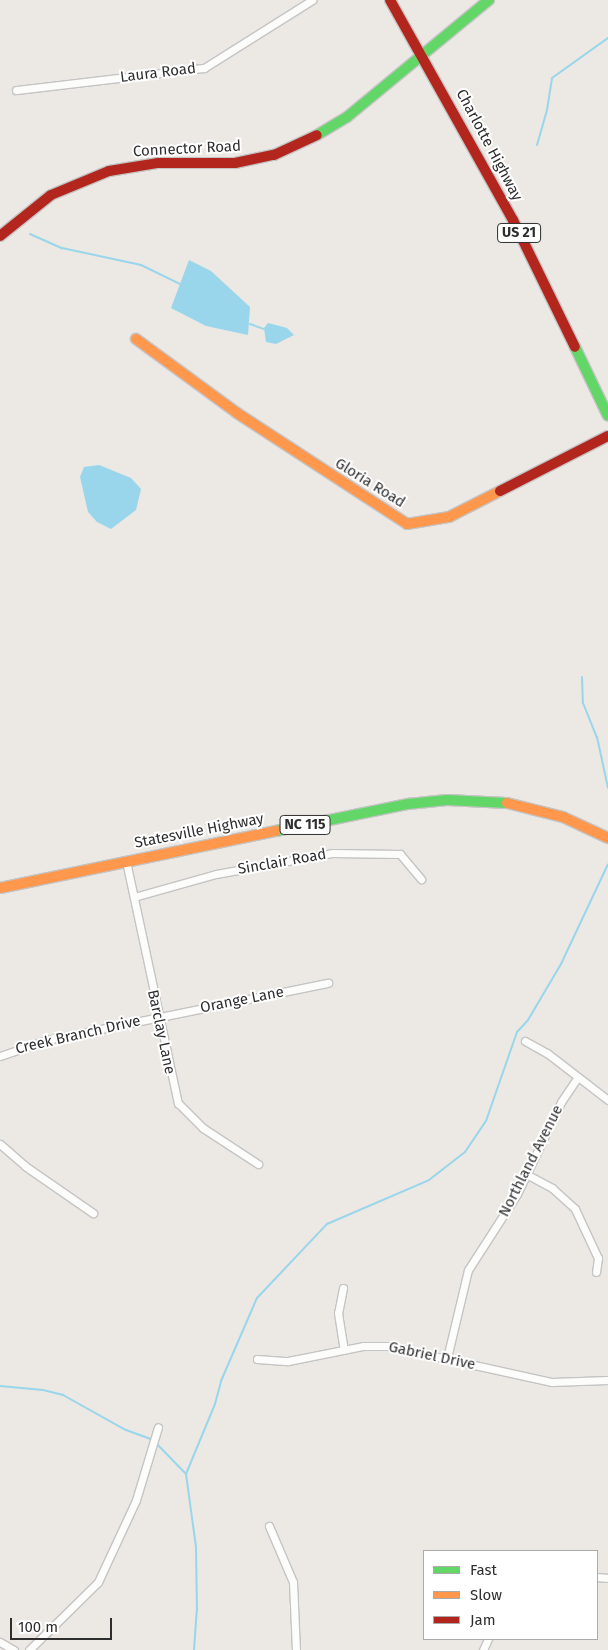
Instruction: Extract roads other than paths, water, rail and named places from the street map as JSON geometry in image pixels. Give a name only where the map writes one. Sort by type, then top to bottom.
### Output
[{"type":"street","name":"Laura Road","points":[[16,90],[204,68],[312,0]]},
{"type":"street","name":"Charlotte Highway","points":[[390,0],[423,55],[513,220],[608,416]]},
{"type":"street","name":"Connector Road","points":[[0,236],[51,195],[109,171],[158,163],[236,163],[292,149],[347,117],[489,0]]},
{"type":"street","name":"Gloria Road","points":[[136,339],[245,418],[407,524],[427,523],[449,517],[608,436]]},
{"type":"street","name":"Statesville Highway","points":[[0,888],[408,804],[447,800],[486,800],[526,806],[564,817],[608,838]]},
{"type":"street","name":"Sinclair Road","points":[[134,897],[216,874],[333,853],[400,854],[421,879]]},
{"type":"street","name":"Barclay Lane","points":[[126,861],[157,1017],[178,1103],[203,1128],[258,1164]]},
{"type":"street","name":"Orange Lane","points":[[157,1017],[328,983]]},
{"type":"street","name":"Creek Branch Drive","points":[[0,1056],[47,1040],[157,1017]]},
{"type":"street","points":[[525,1041],[608,1100]]},
{"type":"street","name":"Northland Avenue","points":[[446,1358],[468,1270],[526,1174],[561,1102],[578,1077]]},
{"type":"street","points":[[0,1144],[25,1166],[93,1213]]},
{"type":"street","points":[[526,1174],[552,1188],[575,1209],[598,1258],[596,1272]]},
{"type":"street","points":[[343,1288],[338,1313],[344,1350]]},
{"type":"street","name":"Gabriel Drive","points":[[257,1359],[288,1361],[344,1350],[388,1346],[552,1382],[608,1380]]},
{"type":"street","points":[[29,1650],[98,1582],[136,1500],[158,1427]]},
{"type":"street","points":[[269,1526],[293,1582],[296,1650]]},
{"type":"street","points":[[0,1642],[14,1650]]},
{"type":"water","points":[[189,260],[211,271],[250,307],[248,335],[206,326],[171,308]]},
{"type":"water","points":[[268,323],[287,328],[294,335],[276,344],[266,342],[264,328]]},
{"type":"water","points":[[99,465],[131,478],[141,489],[136,510],[111,529],[97,522],[88,512],[80,477],[84,467]]},
{"type":"waterway","points":[[537,145],[547,110],[552,78],[608,38]]},
{"type":"waterway","points":[[30,234],[62,248],[141,265],[182,285]]},
{"type":"waterway","points":[[250,324],[264,329]]},
{"type":"waterway","points":[[582,677],[583,703],[597,737],[608,788]]},
{"type":"waterway","points":[[194,1650],[197,1611],[196,1547],[186,1474],[215,1404],[221,1381],[257,1298],[327,1224],[429,1180],[465,1152],[486,1121],[517,1032],[528,1020],[561,964],[608,864]]},
{"type":"waterway","points":[[0,1386],[43,1390],[63,1395],[126,1430],[151,1439]]},
{"type":"waterway","points":[[155,1442],[186,1474]]}]
